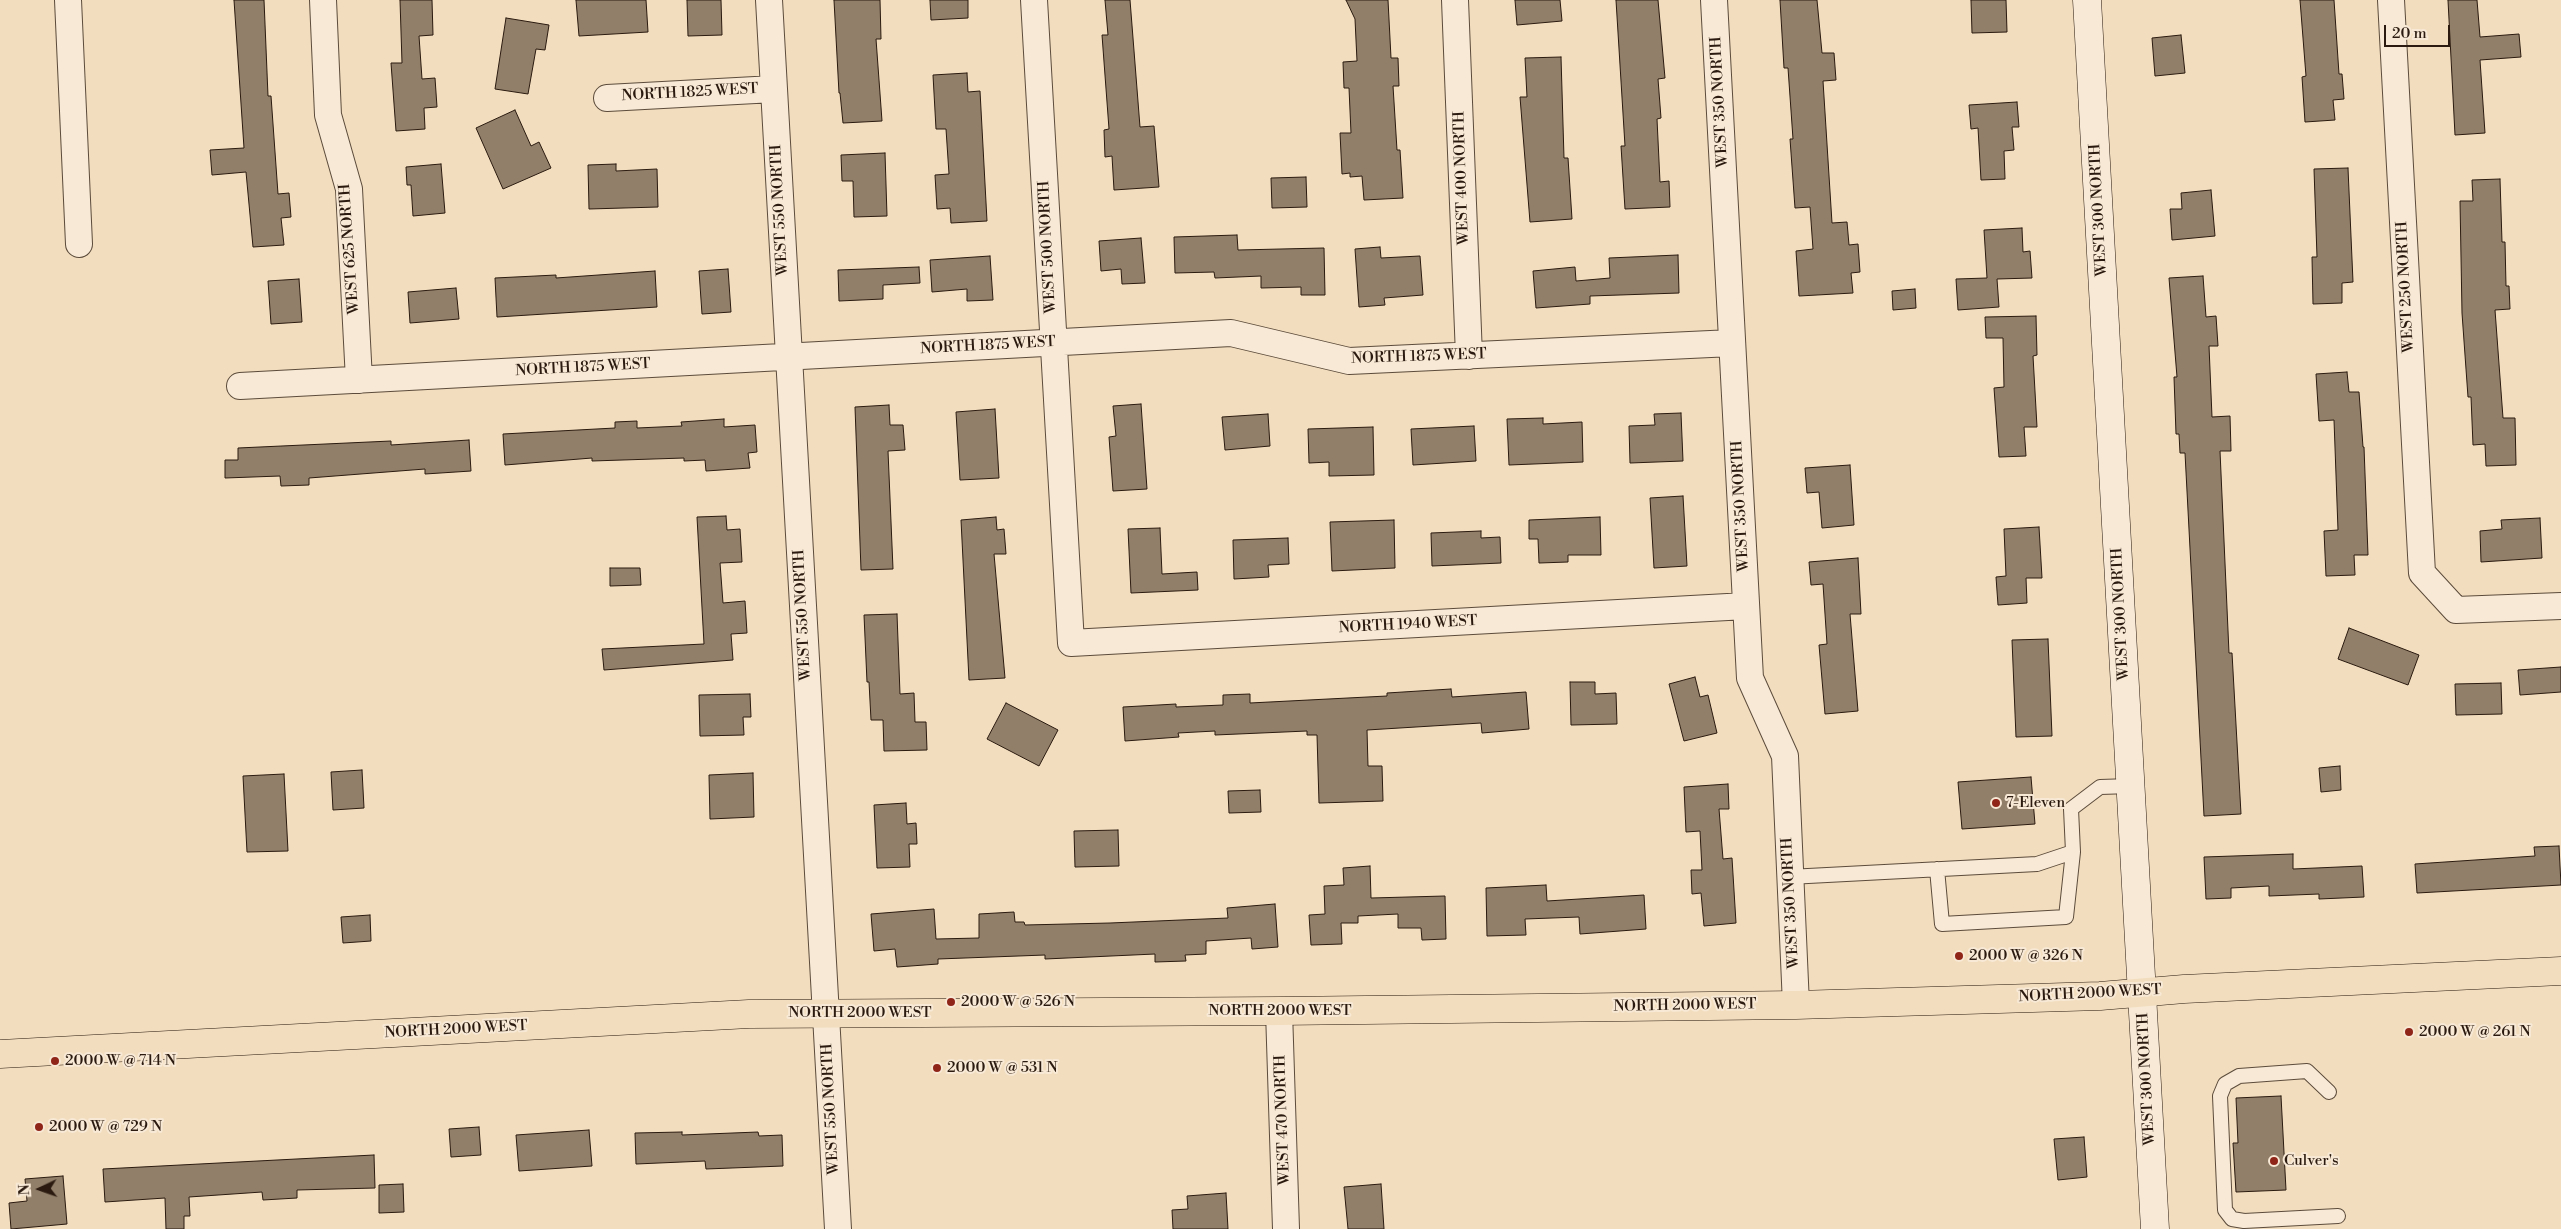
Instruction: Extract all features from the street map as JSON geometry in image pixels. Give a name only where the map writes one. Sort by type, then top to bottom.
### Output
[{"type":"main road","name":"WEST 300 NORTH","points":[[2087,0],[2155,1229]]},
{"type":"main road","name":"NORTH 2000 WEST","points":[[0,1054],[748,1014],[1278,1011],[1796,1004],[2100,996],[2142,992],[2561,971]]},
{"type":"street","points":[[68,0],[79,244]]},
{"type":"street","name":"WEST 625 NORTH","points":[[323,0],[328,115],[349,188],[359,380]]},
{"type":"street","name":"WEST 550 NORTH","points":[[769,0],[838,1229]]},
{"type":"street","name":"WEST 500 NORTH","points":[[1034,0],[1070,643]]},
{"type":"street","name":"WEST 400 NORTH","points":[[1454,0],[1470,356]]},
{"type":"street","name":"WEST 350 NORTH","points":[[1714,0],[1750,678],[1785,756],[1796,1004]]},
{"type":"street","name":"WEST 250 NORTH","points":[[2391,0],[2422,573],[2456,610],[2561,606]]},
{"type":"street","name":"NORTH 1825 WEST","points":[[607,98],[774,89]]},
{"type":"street","name":"NORTH 1875 WEST","points":[[240,386],[1231,333],[1349,361],[1732,343]]},
{"type":"street","name":"NORTH 1940 WEST","points":[[1070,643],[1746,606]]},
{"type":"street","name":"WEST 470 NORTH","points":[[1278,1011],[1286,1229]]},
{"type":"lane","points":[[1937,869],[1942,924],[2066,917],[2073,852],[2071,809],[2100,788],[2131,786]]},
{"type":"lane","points":[[1789,877],[2037,864],[2073,852]]},
{"type":"lane","points":[[2329,1092],[2307,1071],[2239,1076],[2225,1084],[2220,1096],[2225,1210],[2232,1219],[2244,1221],[2338,1216]]},
{"type":"building","points":[[234,0],[264,0],[268,96],[271,96],[278,194],[289,193],[291,217],[281,218],[284,245],[253,247],[246,172],[212,175],[210,150],[244,148]]},
{"type":"building","points":[[400,0],[432,0],[433,35],[419,36],[422,79],[435,78],[437,107],[424,108],[425,129],[396,131],[391,63],[402,63]]},
{"type":"building","points":[[576,0],[646,0],[648,32],[579,36]]},
{"type":"building","points":[[687,0],[721,0],[722,35],[688,36]]},
{"type":"building","points":[[834,0],[880,0],[881,39],[876,39],[882,121],[843,123],[839,93]]},
{"type":"building","points":[[930,0],[968,0],[968,18],[931,20]]},
{"type":"building","points":[[1105,0],[1130,0],[1140,127],[1154,126],[1159,187],[1114,190],[1112,156],[1105,157],[1104,130],[1109,129],[1102,35],[1108,35]]},
{"type":"building","points":[[1346,0],[1388,0],[1391,58],[1398,58],[1399,86],[1393,86],[1397,150],[1400,150],[1403,198],[1364,200],[1362,176],[1350,177],[1350,173],[1342,174],[1340,133],[1351,133],[1349,88],[1344,88],[1343,62],[1357,61],[1355,19]]},
{"type":"building","points":[[1515,0],[1560,0],[1562,21],[1517,25]]},
{"type":"building","points":[[1616,0],[1658,0],[1665,78],[1658,79],[1661,118],[1657,119],[1660,182],[1669,181],[1670,207],[1625,209],[1621,146],[1625,146]]},
{"type":"building","points":[[1780,0],[1817,0],[1822,53],[1834,53],[1836,80],[1823,81],[1832,223],[1847,222],[1849,245],[1858,244],[1860,272],[1851,273],[1853,293],[1799,296],[1796,251],[1813,249],[1810,207],[1795,208],[1790,139],[1793,139],[1788,68],[1784,68]]},
{"type":"building","points":[[1971,0],[2006,0],[2007,32],[1972,33]]},
{"type":"building","points":[[2300,0],[2334,0],[2339,74],[2342,74],[2344,99],[2333,100],[2335,120],[2305,122],[2302,77],[2306,76]]},
{"type":"building","points":[[2448,0],[2477,0],[2480,37],[2519,34],[2521,57],[2480,60],[2485,133],[2455,135]]},
{"type":"building","points":[[506,18],[549,25],[545,50],[536,49],[528,94],[495,89]]},
{"type":"building","points":[[2181,35],[2185,73],[2155,76],[2152,38]]},
{"type":"building","points":[[1561,57],[1564,158],[1568,158],[1572,219],[1530,222],[1520,97],[1527,97],[1525,58]]},
{"type":"building","points":[[967,73],[968,92],[980,91],[987,221],[951,223],[950,208],[937,209],[935,175],[949,174],[946,129],[936,129],[933,75]]},
{"type":"building","points":[[2017,102],[2019,127],[2012,127],[2014,150],[2004,151],[2005,179],[1981,180],[1978,128],[1971,129],[1969,105]]},
{"type":"building","points":[[515,110],[531,146],[539,142],[551,168],[503,189],[476,128]]},
{"type":"building","points":[[885,153],[887,216],[854,217],[853,181],[842,181],[841,155]]},
{"type":"building","points":[[441,164],[445,213],[413,216],[411,185],[407,185],[406,167]]},
{"type":"building","points":[[616,164],[616,171],[657,169],[658,207],[589,209],[588,165]]},
{"type":"building","points":[[2348,168],[2353,282],[2342,283],[2342,303],[2313,304],[2312,257],[2317,257],[2314,169]]},
{"type":"building","points":[[1306,177],[1307,207],[1272,208],[1271,178]]},
{"type":"building","points":[[2500,179],[2502,242],[2505,242],[2506,286],[2509,286],[2510,309],[2495,310],[2503,418],[2515,418],[2516,465],[2486,466],[2485,444],[2473,445],[2471,397],[2468,397],[2462,313],[2460,201],[2473,201],[2472,180]]},
{"type":"building","points":[[2211,190],[2215,236],[2172,240],[2170,209],[2182,209],[2181,193]]},
{"type":"building","points":[[2022,228],[2023,252],[2030,251],[2032,278],[1997,279],[1999,307],[1958,310],[1956,279],[1987,278],[1984,230]]},
{"type":"building","points":[[1237,235],[1238,250],[1324,248],[1325,295],[1301,295],[1301,287],[1261,288],[1261,276],[1215,278],[1214,272],[1175,273],[1174,237]]},
{"type":"building","points":[[1141,238],[1145,283],[1122,284],[1121,269],[1101,271],[1099,241]]},
{"type":"building","points":[[1380,247],[1381,258],[1420,256],[1423,295],[1384,298],[1385,305],[1359,307],[1355,249]]},
{"type":"building","points":[[1678,255],[1679,293],[1590,296],[1590,304],[1536,308],[1533,271],[1575,267],[1576,281],[1610,278],[1609,258]]},
{"type":"building","points":[[990,256],[993,300],[967,301],[967,289],[932,292],[930,260]]},
{"type":"building","points":[[919,267],[920,283],[883,285],[883,299],[839,301],[838,270]]},
{"type":"building","points":[[728,269],[731,312],[702,314],[699,271]]},
{"type":"building","points":[[655,271],[657,307],[497,317],[495,278],[556,275],[556,278]]},
{"type":"building","points":[[2203,276],[2206,317],[2216,316],[2218,346],[2209,346],[2212,417],[2230,416],[2231,451],[2220,451],[2229,653],[2232,653],[2241,814],[2204,816],[2185,453],[2180,453],[2179,434],[2176,434],[2174,377],[2177,377],[2169,278]]},
{"type":"building","points":[[299,279],[302,322],[271,324],[268,281]]},
{"type":"building","points":[[456,288],[459,319],[410,323],[408,292]]},
{"type":"building","points":[[1915,289],[1916,308],[1893,310],[1892,291]]},
{"type":"building","points":[[2036,316],[2037,355],[2033,356],[2037,427],[2024,427],[2026,456],[1999,457],[1994,388],[2004,387],[2003,338],[1986,338],[1985,317]]},
{"type":"building","points":[[2347,372],[2349,392],[2359,392],[2364,447],[2368,555],[2354,555],[2355,575],[2326,576],[2324,531],[2338,530],[2334,420],[2319,421],[2316,374]]},
{"type":"building","points":[[1141,404],[1147,489],[1113,491],[1109,437],[1116,436],[1113,406]]},
{"type":"building","points":[[889,405],[890,425],[903,425],[905,450],[888,451],[893,569],[861,570],[855,407]]},
{"type":"building","points":[[995,409],[999,478],[960,480],[956,412]]},
{"type":"building","points":[[1681,413],[1683,461],[1630,463],[1629,426],[1655,425],[1654,414]]},
{"type":"building","points":[[1268,414],[1270,446],[1225,450],[1222,417]]},
{"type":"building","points":[[1543,418],[1543,424],[1582,422],[1583,462],[1509,465],[1507,419]]},
{"type":"building","points":[[724,419],[724,427],[755,425],[757,452],[748,453],[750,468],[706,471],[705,460],[684,461],[684,458],[592,461],[592,458],[505,465],[503,434],[615,428],[615,422],[637,421],[637,428],[682,426],[681,422]]},
{"type":"building","points":[[1474,426],[1476,461],[1413,465],[1411,429]]},
{"type":"building","points":[[1373,427],[1374,475],[1329,476],[1329,462],[1309,463],[1308,429]]},
{"type":"building","points":[[469,440],[471,471],[425,474],[425,469],[309,478],[309,485],[281,486],[280,476],[225,478],[225,460],[238,460],[238,448],[391,441],[391,445]]},
{"type":"building","points":[[1850,465],[1854,525],[1822,528],[1819,492],[1807,493],[1805,468]]},
{"type":"building","points":[[1683,496],[1687,566],[1654,568],[1650,498]]},
{"type":"building","points":[[726,516],[727,530],[740,529],[742,562],[720,563],[723,603],[745,601],[747,633],[731,634],[733,660],[604,670],[602,649],[704,644],[697,517]]},
{"type":"building","points":[[996,517],[997,530],[1004,529],[1006,554],[994,554],[1005,678],[969,680],[961,520]]},
{"type":"building","points":[[1600,517],[1601,555],[1568,555],[1568,562],[1539,563],[1538,539],[1529,539],[1529,520]]},
{"type":"building","points":[[2540,518],[2542,558],[2481,562],[2480,531],[2502,529],[2501,520]]},
{"type":"building","points":[[1394,520],[1395,568],[1332,571],[1330,522]]},
{"type":"building","points":[[2039,527],[2042,578],[2026,578],[2027,603],[1998,605],[1996,577],[2006,576],[2004,529]]},
{"type":"building","points":[[1160,528],[1162,574],[1197,572],[1198,590],[1131,593],[1128,529]]},
{"type":"building","points":[[1481,531],[1481,538],[1500,537],[1501,563],[1432,566],[1431,533]]},
{"type":"building","points":[[1288,538],[1289,564],[1268,565],[1269,577],[1234,579],[1233,540]]},
{"type":"building","points":[[1858,558],[1861,614],[1850,614],[1858,711],[1825,714],[1819,645],[1827,644],[1823,584],[1811,585],[1809,562]]},
{"type":"building","points":[[610,568],[640,568],[641,585],[610,586]]},
{"type":"building","points":[[897,614],[900,694],[914,693],[915,722],[926,722],[927,750],[884,751],[883,720],[871,720],[864,615]]},
{"type":"building","points":[[2349,628],[2419,655],[2408,685],[2338,659]]},
{"type":"building","points":[[2048,639],[2052,736],[2016,737],[2012,640]]},
{"type":"building","points":[[2561,667],[2561,692],[2520,695],[2518,670]]},
{"type":"building","points":[[1695,677],[1700,697],[1708,695],[1717,733],[1684,741],[1669,684]]},
{"type":"building","points":[[1570,682],[1595,682],[1595,694],[1616,693],[1617,724],[1571,725]]},
{"type":"building","points":[[2501,683],[2502,714],[2456,715],[2455,684]]},
{"type":"building","points":[[1451,689],[1452,697],[1526,692],[1529,729],[1482,733],[1481,723],[1367,730],[1368,766],[1382,766],[1383,801],[1319,803],[1317,735],[1307,735],[1307,731],[1215,735],[1215,731],[1178,733],[1179,737],[1125,741],[1123,707],[1176,704],[1176,707],[1223,705],[1223,695],[1250,694],[1250,703],[1387,696],[1387,693]]},
{"type":"building","points":[[750,694],[751,717],[743,717],[744,735],[700,736],[699,695]]},
{"type":"building","points":[[1006,703],[1058,730],[1039,766],[987,739]]},
{"type":"building","points":[[2340,766],[2341,790],[2321,792],[2319,768]]},
{"type":"building","points":[[362,770],[364,808],[333,810],[331,772]]},
{"type":"building","points":[[753,773],[754,817],[710,819],[709,775]]},
{"type":"building","points":[[284,774],[288,851],[247,852],[243,776]]},
{"type":"building","name":"7-Eleven","points":[[2031,777],[2035,824],[1962,829],[1958,782]]},
{"type":"building","points":[[1728,784],[1729,809],[1719,809],[1723,859],[1732,858],[1736,923],[1704,926],[1701,893],[1692,894],[1691,870],[1702,870],[1700,831],[1686,832],[1684,787]]},
{"type":"building","points":[[1260,790],[1261,812],[1229,813],[1228,791]]},
{"type":"building","points":[[906,803],[907,824],[916,823],[917,844],[909,844],[910,867],[877,868],[874,805]]},
{"type":"building","points":[[1118,830],[1119,866],[1075,867],[1074,831]]},
{"type":"building","points":[[2559,846],[2561,885],[2417,893],[2415,864],[2535,856],[2534,847]]},
{"type":"building","points":[[2293,854],[2293,869],[2362,866],[2364,897],[2319,899],[2319,894],[2269,896],[2269,886],[2231,888],[2231,898],[2206,899],[2204,857]]},
{"type":"building","points":[[1370,866],[1371,898],[1445,896],[1446,939],[1422,940],[1421,928],[1398,928],[1398,914],[1358,916],[1358,923],[1341,923],[1342,944],[1311,945],[1309,915],[1325,914],[1324,886],[1344,885],[1343,868]]},
{"type":"building","points":[[1546,885],[1547,901],[1644,895],[1646,929],[1580,934],[1579,917],[1525,919],[1526,935],[1487,936],[1486,888]]},
{"type":"building","points":[[1275,904],[1278,947],[1252,949],[1251,938],[1206,941],[1206,954],[1185,955],[1186,961],[1155,962],[1155,954],[1045,959],[1045,955],[938,959],[938,964],[897,967],[895,949],[874,951],[871,914],[934,909],[936,939],[979,938],[979,914],[1014,912],[1015,922],[1024,922],[1025,925],[1110,923],[1228,918],[1227,908]]},
{"type":"building","points":[[370,915],[371,941],[343,943],[341,917]]},
{"type":"building","points":[[2281,1096],[2286,1190],[2236,1192],[2233,1143],[2238,1143],[2236,1098]]},
{"type":"building","points":[[479,1127],[481,1155],[451,1157],[449,1129]]},
{"type":"building","points":[[589,1130],[592,1166],[519,1171],[516,1135]]},
{"type":"building","points":[[682,1132],[682,1135],[758,1132],[759,1136],[782,1135],[783,1166],[706,1169],[705,1161],[636,1164],[635,1133]]},
{"type":"building","points":[[2084,1137],[2087,1177],[2058,1180],[2054,1139]]},
{"type":"building","points":[[374,1155],[375,1188],[297,1190],[297,1198],[263,1200],[262,1192],[189,1197],[190,1216],[184,1216],[184,1229],[166,1229],[165,1198],[105,1202],[103,1169]]},
{"type":"building","points":[[63,1176],[67,1224],[11,1229],[9,1203],[27,1201],[25,1179]]},
{"type":"building","points":[[403,1184],[404,1212],[379,1213],[379,1185]]},
{"type":"building","points":[[1381,1184],[1384,1229],[1348,1229],[1344,1187]]},
{"type":"building","points":[[1226,1193],[1228,1229],[1173,1229],[1172,1210],[1188,1209],[1187,1196]]},
{"type":"place","name":"7-Eleven","points":[[1996,803]]},
{"type":"place","name":"2000 W @ 326 N","points":[[1959,956]]},
{"type":"place","name":"2000 W @ 526 N","points":[[951,1002]]},
{"type":"place","name":"2000 W @ 261 N","points":[[2409,1032]]},
{"type":"place","name":"2000 W @ 714 N","points":[[55,1061]]},
{"type":"place","name":"2000 W @ 531 N","points":[[937,1068]]},
{"type":"place","name":"2000 W @ 729 N","points":[[39,1127]]},
{"type":"place","name":"Culver's","points":[[2274,1161]]}]
